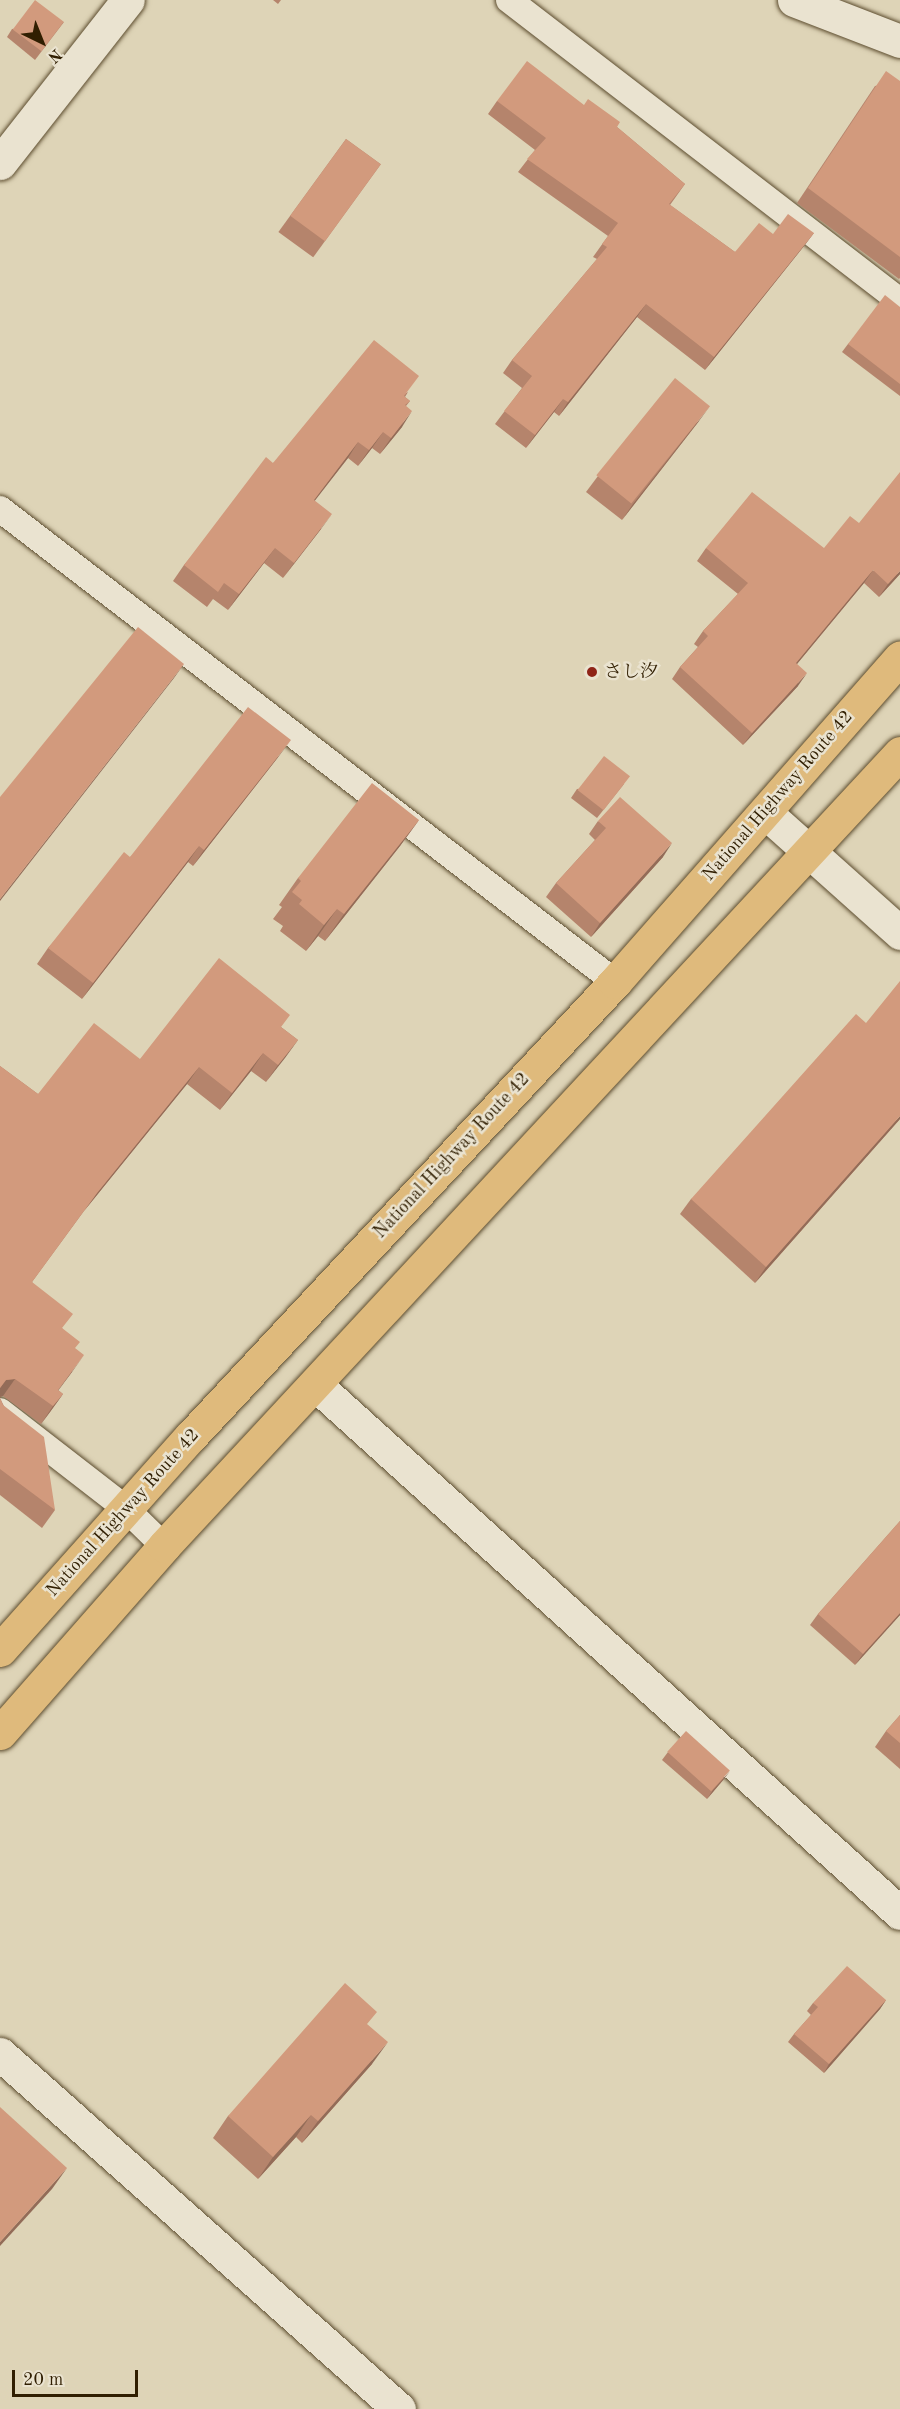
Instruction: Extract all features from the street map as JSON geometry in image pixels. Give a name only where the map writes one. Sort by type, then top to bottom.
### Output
[{"type":"highway","name":"National Highway Route 42","points":[[0,1650],[125,1508],[615,982],[900,658]]},
{"type":"highway","points":[[0,1732],[164,1546],[316,1385],[900,753]]},
{"type":"street","points":[[0,163],[128,0]]},
{"type":"street","points":[[794,0],[900,42]]},
{"type":"street","points":[[766,813],[900,933]]},
{"type":"street","points":[[316,1385],[900,1913]]},
{"type":"street","points":[[0,2054],[399,2409]]},
{"type":"lane","points":[[509,0],[900,301]]},
{"type":"lane","points":[[0,509],[615,982]]},
{"type":"lane","points":[[0,1411],[125,1508],[164,1546]]},
{"type":"building","points":[[35,0],[64,22],[41,51],[13,30]]},
{"type":"building","points":[[527,61],[584,105],[588,99],[620,122],[617,127],[685,184],[669,204],[735,252],[759,223],[773,234],[788,214],[814,233],[714,357],[646,304],[568,402],[563,399],[535,435],[504,411],[532,376],[512,360],[607,247],[602,244],[618,223],[527,159],[546,138],[497,101]]},
{"type":"building","points":[[886,71],[900,81],[900,257],[808,188]]},
{"type":"building","points":[[346,139],[381,164],[325,241],[290,216]]},
{"type":"building","points":[[885,295],[900,307],[900,384],[848,344]]},
{"type":"building","points":[[374,340],[419,376],[404,396],[410,401],[405,405],[412,411],[391,438],[383,432],[369,450],[358,442],[314,500],[332,514],[294,563],[275,548],[239,594],[224,583],[218,592],[184,565],[266,457],[273,463]]},
{"type":"building","points":[[675,378],[710,406],[631,503],[596,475]]},
{"type":"building","points":[[900,472],[900,571],[888,584],[873,570],[796,663],[807,673],[752,733],[680,667],[708,636],[703,631],[748,583],[706,548],[752,492],[824,548],[850,516],[859,523]]},
{"type":"building","points":[[138,627],[184,664],[0,899],[0,797]]},
{"type":"building","points":[[248,707],[291,740],[204,850],[199,846],[93,983],[48,948],[124,852],[130,857]]},
{"type":"building","points":[[604,756],[630,776],[604,810],[578,790]]},
{"type":"building","points":[[372,783],[419,820],[344,914],[337,909],[324,925],[299,904],[302,900],[292,892],[301,881],[298,878]]},
{"type":"building","points":[[620,797],[672,843],[600,923],[556,883],[606,828],[598,821]]},
{"type":"building","points":[[219,958],[290,1015],[281,1027],[298,1040],[278,1065],[263,1053],[232,1093],[199,1067],[97,1193],[32,1282],[73,1314],[62,1328],[80,1342],[75,1348],[84,1355],[58,1390],[63,1394],[53,1406],[15,1379],[6,1380],[0,1388],[0,1066],[38,1094],[94,1023],[140,1059]]},
{"type":"building","points":[[900,981],[900,1116],[766,1267],[691,1199],[856,1014],[866,1023]]},
{"type":"building","points":[[0,1398],[3,1405],[44,1437],[55,1510],[0,1469]]},
{"type":"building","points":[[900,1521],[900,1613],[863,1654],[818,1614]]},
{"type":"building","points":[[900,1715],[900,1743],[886,1731]]},
{"type":"building","points":[[686,1731],[730,1770],[711,1791],[667,1752]]},
{"type":"building","points":[[847,1966],[886,2000],[829,2064],[794,2034],[818,2007],[813,2003]]},
{"type":"building","points":[[345,1983],[377,2012],[367,2024],[388,2042],[318,2121],[311,2115],[273,2157],[228,2116]]},
{"type":"building","points":[[0,2107],[67,2168],[0,2242]]},
{"type":"place","name":"さし汐","points":[[592,672]]}]
